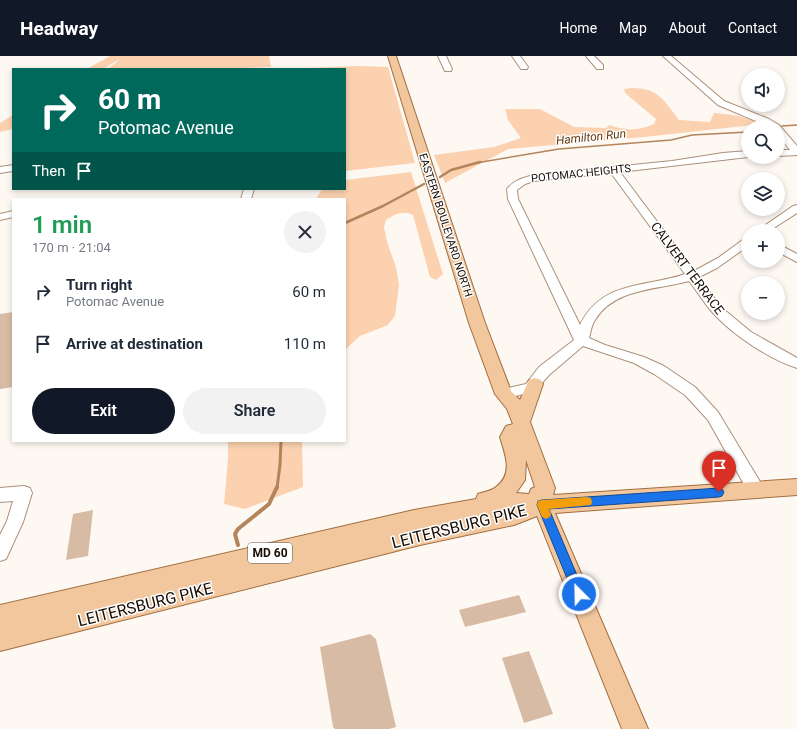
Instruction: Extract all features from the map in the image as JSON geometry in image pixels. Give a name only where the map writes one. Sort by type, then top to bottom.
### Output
[{"type":"main road","name":"EASTERN BOULEVARD NORTH","points":[[392,56],[477,324],[504,394],[503,406],[516,426],[542,505],[635,729]]},
{"type":"main road","points":[[414,519],[502,495],[515,480],[517,463],[509,437],[516,426],[535,384]]},
{"type":"main road","points":[[542,505],[797,487]]},
{"type":"main road","name":"LEITERSBURG PIKE","points":[[0,616],[414,519],[513,502],[542,505]]},
{"type":"main road","name":"LEITERSBURG PIKE","points":[[0,639],[420,535],[514,516],[542,505]]},
{"type":"street","points":[[442,56],[448,69]]},
{"type":"street","points":[[516,56],[524,68]]},
{"type":"street","points":[[590,56],[600,67]]},
{"type":"street","points":[[667,56],[721,103],[764,120]]},
{"type":"street","points":[[785,137],[797,152]]},
{"type":"street","points":[[785,153],[797,152]]},
{"type":"street","name":"POTOMAC HEIGHTS","points":[[581,340],[513,199],[512,189],[526,179],[672,164],[741,155]]},
{"type":"street","points":[[0,170],[12,168]]},
{"type":"street","name":"CALVERT TERRACE","points":[[614,170],[717,310],[731,323],[764,347],[797,363]]},
{"type":"street","points":[[773,224],[797,208]]},
{"type":"street","points":[[0,217],[12,214]]},
{"type":"street","points":[[504,394],[529,388],[535,384],[544,372],[581,340],[586,324],[593,313],[617,294],[648,285],[674,281],[692,276],[725,259],[741,246]]},
{"type":"street","points":[[785,251],[797,259]]},
{"type":"street","points":[[581,340],[600,348],[639,360],[659,370],[690,391],[713,416],[756,490]]},
{"type":"street","points":[[0,495],[24,493],[15,522],[0,553]]},
{"type":"shaded area","points":[[110,56],[269,56],[271,67],[109,68],[120,59],[105,68],[89,68]]},
{"type":"shaded area","points":[[359,66],[388,67],[415,163],[346,171],[346,68],[306,68]]},
{"type":"shaded area","points":[[632,88],[649,90],[655,93],[665,102],[679,120],[710,122],[714,113],[739,116],[752,120],[741,120],[741,126],[644,137],[508,149],[445,183],[434,155],[494,147],[521,138],[508,120],[505,109],[540,109],[574,127],[606,128],[610,125],[621,128],[637,129],[654,124],[656,119],[625,93],[624,89]]},
{"type":"shaded area","points":[[12,116],[12,129],[0,132],[0,123]]},
{"type":"shaded area","points":[[411,172],[443,274],[436,280],[430,277],[413,215],[399,213],[386,220],[384,227],[387,242],[396,267],[399,285],[395,316],[388,325],[360,336],[346,349],[346,198],[317,198],[321,190],[346,190],[346,180]]},
{"type":"shaded area","points":[[228,442],[302,442],[303,487],[245,509],[224,504]]},
{"type":"building","points":[[12,312],[12,387],[0,389],[0,314]]},
{"type":"building","points":[[93,510],[88,556],[66,560],[73,514]]},
{"type":"building","points":[[519,595],[526,612],[465,627],[459,610]]},
{"type":"building","points":[[370,634],[376,639],[396,727],[389,729],[335,729],[333,727],[320,647]]},
{"type":"building","points":[[529,651],[553,714],[524,723],[502,658]]},
{"type":"waterway","name":"Hamilton Run","points":[[785,126],[797,125]]},
{"type":"waterway","name":"Hamilton Run","points":[[477,163],[559,149],[671,140],[692,135],[741,132]]},
{"type":"waterway","name":"Hamilton Run","points":[[440,177],[451,170],[477,163]]},
{"type":"waterway","name":"Hamilton Run","points":[[346,223],[383,206],[424,184]]},
{"type":"waterway","name":"Hamilton Run","points":[[277,488],[281,442]]},
{"type":"waterway","name":"Hamilton Run","points":[[238,545],[235,534],[238,529],[269,504],[277,487]]},
{"type":"slow traffic","points":[[546,514],[542,505],[587,502]]},
{"type":"route","points":[[579,594],[542,505],[719,492]]}]
